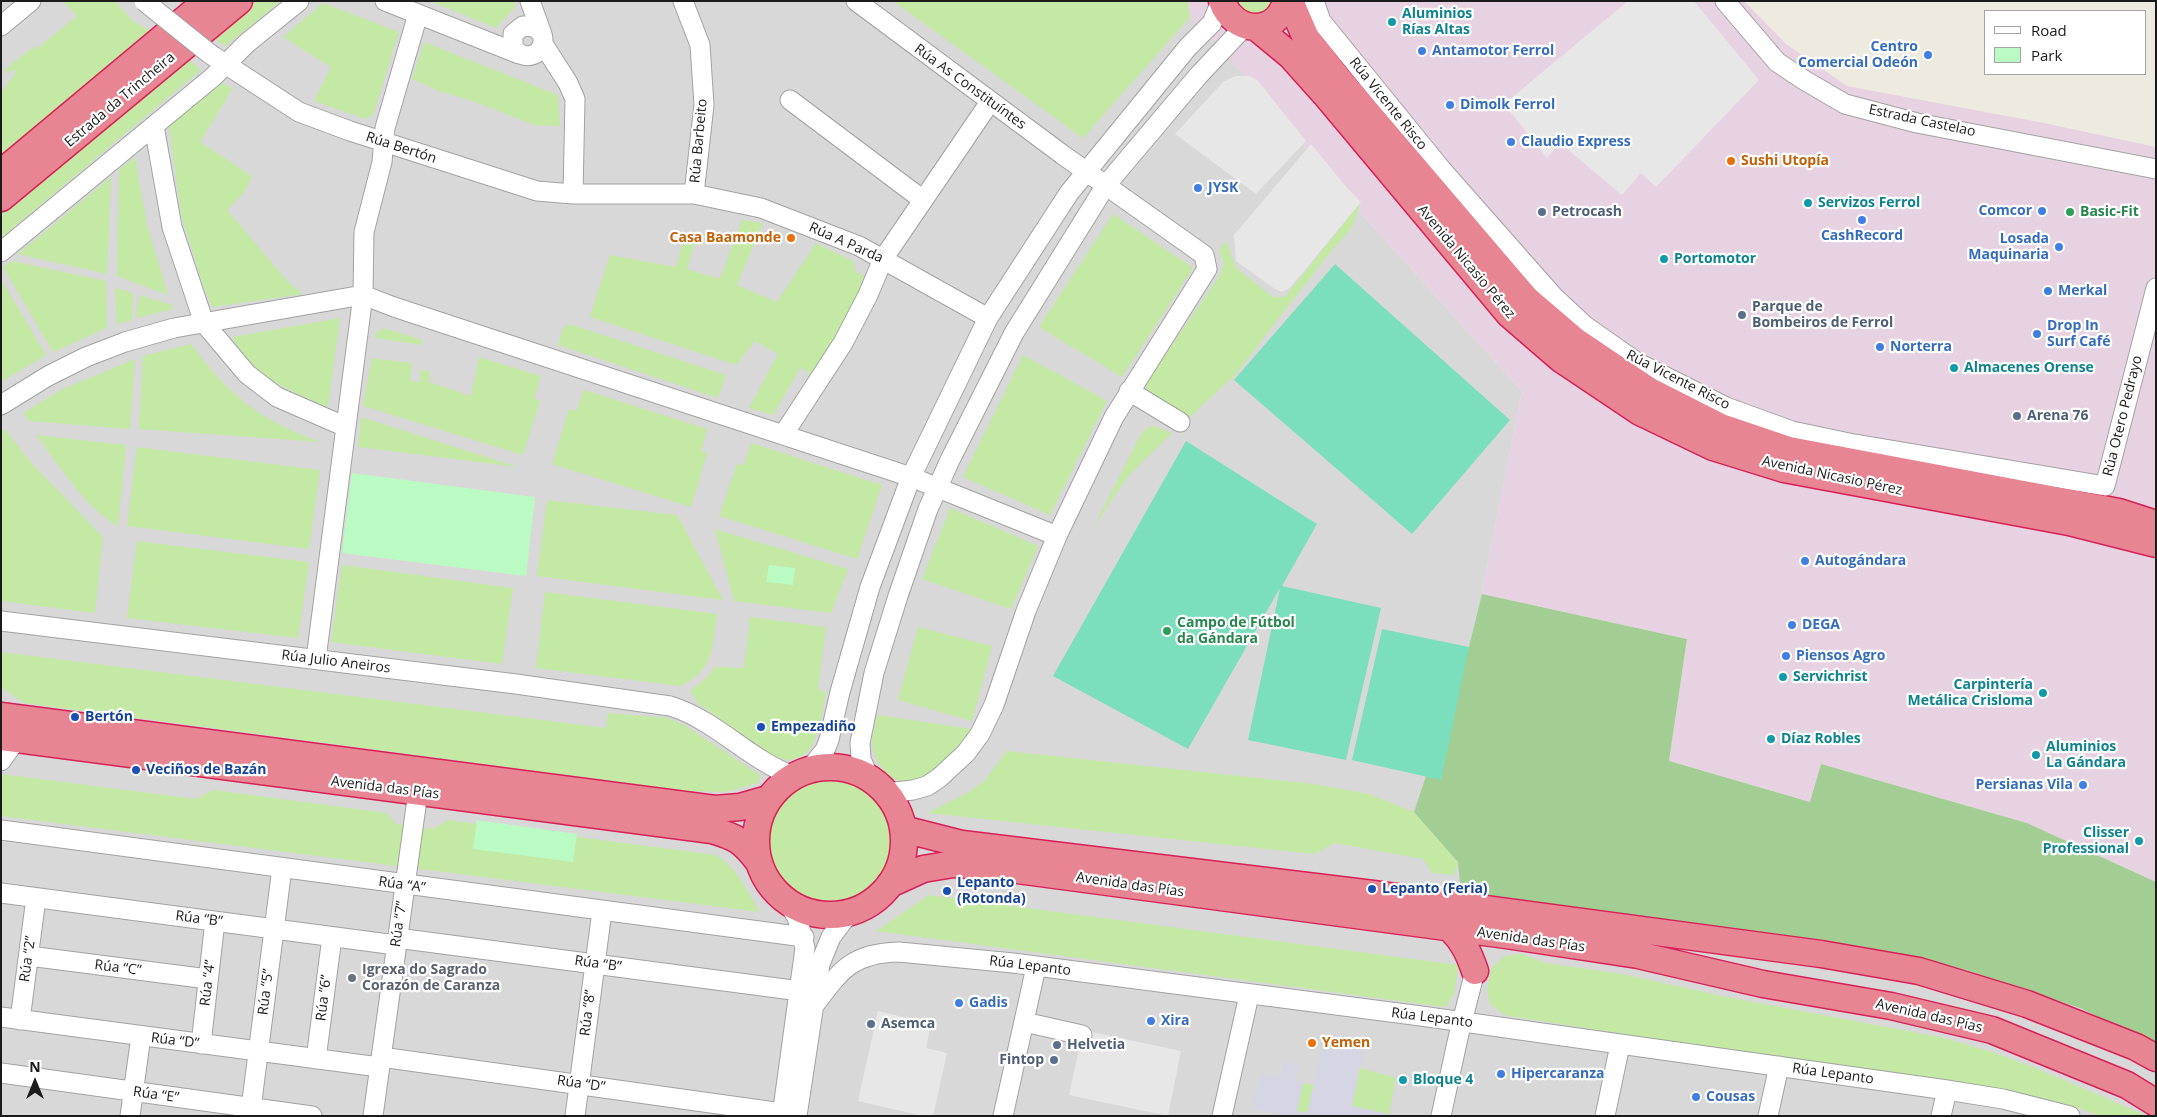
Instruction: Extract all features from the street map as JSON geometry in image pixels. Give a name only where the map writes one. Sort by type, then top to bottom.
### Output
[{"type":"highway","name":"Estrada da Trincheira","points":[[1,173],[207,1]]},
{"type":"highway","name":"Estrada da Trincheira","points":[[1,198],[238,1]]},
{"type":"highway","name":"Avenida Nicasio Pérez","points":[[1221,1],[1229,16],[1250,26],[1291,56],[1509,314],[1561,359],[1640,412],[1713,447],[1784,469],[2069,522],[2156,544]]},
{"type":"highway","points":[[1250,26],[1274,20],[1281,13],[1286,1]]},
{"type":"highway","name":"Avenida Nicasio Pérez","points":[[1290,1],[1306,38],[1340,81],[1526,299],[1574,340],[1648,390],[1721,427],[1789,450],[2119,512],[2156,524]]},
{"type":"highway","name":"Avenida das Pías","points":[[7,723],[418,792],[712,830],[729,835],[745,844],[758,861]]},
{"type":"highway","name":"Avenida das Pías","points":[[7,723],[715,808],[740,807],[768,799]]},
{"type":"highway","points":[[824,767],[855,771],[878,786],[894,805],[903,829],[902,857],[898,871],[890,884],[868,904],[854,911],[838,915],[823,915],[796,907],[786,900],[766,878],[758,861],[756,828],[760,813],[768,799],[778,787],[801,773],[824,767]]},
{"type":"highway","name":"Avenida das Pías","points":[[903,829],[962,844],[1373,894],[1765,947],[1919,971],[2027,1004],[2136,1047],[2156,1058]]},
{"type":"highway","name":"Avenida das Pías","points":[[890,884],[923,869],[953,864],[987,866],[1506,935],[1638,955],[1763,984],[1891,1006],[1992,1030],[2127,1086],[2156,1103]]},
{"type":"highway","points":[[1450,929],[1462,940],[1469,953],[1475,972]]},
{"type":"highway","points":[[1475,972],[1486,956],[1506,935]]},
{"type":"street","points":[[1,26],[31,1]]},
{"type":"street","name":"Rúa Bertón","points":[[144,1],[210,54],[227,63],[299,112],[383,142],[537,191],[573,194],[694,194]]},
{"type":"street","points":[[1,252],[154,126],[227,63],[247,43],[299,1]]},
{"type":"street","points":[[385,1],[530,57],[542,49],[543,39],[530,1]]},
{"type":"street","name":"Rúa Barbeito","points":[[683,1],[700,45],[704,105],[694,194]]},
{"type":"street","name":"Rúa As Constituíntes","points":[[856,1],[990,102],[1204,255],[1208,269],[1129,392],[1056,536],[1026,611],[994,705],[980,734],[966,754],[927,786],[913,790],[878,786]]},
{"type":"street","points":[[801,773],[825,750],[870,587],[911,476],[988,318],[1069,194],[1188,47],[1212,23],[1221,1]]},
{"type":"street","name":"Rúa Vicente Risco","points":[[1314,1],[1321,22],[1442,170],[1554,297],[1584,325],[1638,363],[1726,407],[1792,431],[2105,486]]},
{"type":"street","name":"Estrada Castelao","points":[[1725,1],[1777,62],[1845,104],[1917,122],[2156,168]]},
{"type":"street","points":[[316,659],[363,295],[364,232],[382,162],[385,128],[418,14]]},
{"type":"street","points":[[520,54],[513,47],[512,39],[518,28],[530,25],[535,26],[568,83],[575,99],[573,194]]},
{"type":"street","points":[[878,786],[862,759],[860,743],[862,722],[874,673],[898,596],[938,487],[1014,333],[1106,186],[1177,100],[1250,26]]},
{"type":"street","points":[[790,100],[923,200]]},
{"type":"street","points":[[783,435],[844,343],[868,295],[883,259],[990,102]]},
{"type":"street","points":[[154,126],[172,228],[204,324],[247,374],[277,397],[346,427]]},
{"type":"street","name":"Rúa A Parda","points":[[694,194],[761,208],[858,246],[988,318]]},
{"type":"street","name":"Rúa Otero Pedrayo","points":[[2105,486],[2156,288]]},
{"type":"street","points":[[1,405],[48,376],[125,342],[174,328],[363,295],[394,307],[911,476],[1056,536]]},
{"type":"street","points":[[1129,392],[1180,422]]},
{"type":"street","name":"Rúa Julio Aneiros","points":[[1,621],[516,684],[670,706],[688,712],[764,764],[801,773]]},
{"type":"street","points":[[1,761],[10,747],[7,723]]},
{"type":"street","name":"Rúa “7”","points":[[372,1116],[418,792]]},
{"type":"street","name":"Rúa “A”","points":[[1,830],[804,937]]},
{"type":"street","name":"Rúa “5”","points":[[251,1112],[282,868]]},
{"type":"street","name":"Rúa “B”","points":[[1,893],[274,930],[332,937],[397,941],[594,963],[800,991]]},
{"type":"street","name":"Rúa “2”","points":[[20,1020],[36,898]]},
{"type":"street","points":[[786,900],[797,917],[804,937],[804,954],[787,1115]]},
{"type":"street","name":"Rúa “8”","points":[[575,1116],[602,911]]},
{"type":"street","points":[[787,1115],[813,1007],[820,964],[837,928],[854,911]]},
{"type":"street","name":"Rúa “4”","points":[[201,1044],[215,922]]},
{"type":"street","name":"Rúa “6”","points":[[316,1059],[332,937]]},
{"type":"street","name":"Rúa Lepanto","points":[[813,1007],[839,972],[866,956],[882,952],[924,954],[1462,1022],[1779,1066],[2003,1099],[2070,1116]]},
{"type":"street","name":"Rúa “C”","points":[[28,956],[208,979]]},
{"type":"street","points":[[1003,1116],[1036,967]]},
{"type":"street","points":[[1441,1116],[1475,972]]},
{"type":"street","points":[[1222,1116],[1249,995]]},
{"type":"street","name":"Rúa “D”","points":[[1,1017],[316,1059],[380,1062],[579,1084],[787,1115]]},
{"type":"street","points":[[1024,1022],[1082,1035]]},
{"type":"street","points":[[130,1116],[141,1036]]},
{"type":"street","points":[[1605,1116],[1620,1044]]},
{"type":"street","points":[[1768,1116],[1779,1066]]},
{"type":"street","name":"Rúa “E”","points":[[1,1073],[134,1092],[251,1112],[312,1116]]},
{"type":"street","points":[[1941,1116],[1946,1090]]},
{"type":"shaded area","points":[[1,1],[1188,1],[1190,17],[1211,36],[1349,200],[1522,391],[1482,594],[1669,761],[1810,802],[2156,882],[2156,1116],[1,1116]]},
{"type":"shaded area","points":[[1188,1],[1744,1],[1786,44],[1847,86],[2044,123],[2156,147],[2156,882],[2027,823],[1821,764],[1811,802],[1669,761],[1687,639],[1482,594],[1522,391],[1349,200],[1211,36],[1190,17]]},
{"type":"shaded area","points":[[1628,1],[1694,1],[1759,80],[1656,187],[1641,173],[1622,195],[1560,143],[1547,158],[1504,104]]},
{"type":"shaded area","points":[[1235,76],[1250,76],[1258,81],[1306,141],[1256,194],[1175,134],[1223,82]]},
{"type":"shaded area","points":[[1311,144],[1361,202],[1290,288],[1282,292],[1236,261],[1234,235]]},
{"type":"shaded area","points":[[878,1011],[931,1024],[926,1048],[947,1053],[933,1116],[923,1116],[858,1101]]},
{"type":"shaded area","points":[[1083,1030],[1181,1051],[1168,1116],[1069,1095]]},
{"type":"shaded area","points":[[1324,1039],[1364,1048],[1352,1106],[1395,1116],[1284,1116],[1253,1108],[1260,1074],[1279,1078],[1283,1062],[1298,1065],[1294,1081],[1303,1083],[1297,1111],[1307,1113]]},
{"type":"green space","points":[[62,1],[115,1],[133,21],[151,31],[1,157],[1,93],[16,72],[14,69],[9,74],[5,69],[35,46],[35,50],[77,16]]},
{"type":"green space","points":[[256,1],[281,1],[225,46],[211,37]]},
{"type":"green space","points":[[430,1],[513,1],[515,7],[496,28]]},
{"type":"green space","points":[[893,1],[1188,1],[1190,17],[1083,138]]},
{"type":"green space","points":[[1231,1],[1275,1],[1272,7],[1253,17]]},
{"type":"green space","points":[[323,3],[399,32],[373,115],[366,119],[314,101],[331,67],[283,37]]},
{"type":"green space","points":[[424,42],[558,95],[560,126],[534,125],[470,100],[441,92],[412,79]]},
{"type":"green space","points":[[187,58],[201,70],[1,238],[1,213]]},
{"type":"green space","points":[[221,83],[233,88],[200,142],[252,176],[246,190],[227,210],[289,283],[303,294],[212,307],[203,285],[181,214],[169,125]]},
{"type":"green space","points":[[135,157],[147,225],[168,295],[117,276],[119,170]]},
{"type":"green space","points":[[111,177],[107,274],[18,254]]},
{"type":"green space","points":[[1361,202],[1351,229],[1335,246],[1234,376],[1190,417],[1149,393],[1146,383],[1220,275],[1224,265],[1219,250],[1226,241],[1236,268],[1273,297],[1285,297]]},
{"type":"green space","points":[[1113,214],[1193,268],[1122,377],[1039,327]]},
{"type":"green space","points":[[742,220],[763,223],[737,285],[777,302],[816,243],[853,261],[856,272],[869,278],[813,378],[808,375],[809,372],[800,368],[773,415],[749,408],[778,354],[755,341],[736,365],[590,317],[610,255],[676,267],[684,238],[695,241],[687,269],[720,279]]},
{"type":"green space","points":[[12,261],[106,281],[107,328],[53,352],[3,267]]},
{"type":"green space","points":[[1335,264],[1510,420],[1412,534],[1234,380]]},
{"type":"green space","points":[[1,279],[46,355],[1,382]]},
{"type":"green space","points":[[115,288],[133,293],[132,320],[117,324]]},
{"type":"green space","points":[[139,295],[172,305],[173,309],[136,318]]},
{"type":"green space","points":[[340,318],[328,407],[273,381],[250,362],[232,337]]},
{"type":"green space","points":[[569,324],[726,375],[718,398],[558,345],[563,328]]},
{"type":"green space","points":[[383,328],[423,340],[421,345],[375,338],[375,334]]},
{"type":"green space","points":[[191,344],[219,378],[247,404],[278,424],[320,442],[139,429],[143,356]]},
{"type":"green space","points":[[1023,355],[1107,401],[1050,515],[963,477]]},
{"type":"green space","points":[[479,357],[541,376],[534,398],[540,401],[523,455],[363,406],[372,358],[412,363],[410,381],[420,382],[420,369],[430,372],[429,382],[471,396]]},
{"type":"green space","points":[[135,359],[130,429],[29,421],[23,413],[63,389]]},
{"type":"green space","points":[[584,390],[707,429],[701,451],[707,453],[691,507],[552,464],[569,409],[576,411]]},
{"type":"green space","points":[[361,417],[518,467],[358,447]]},
{"type":"green space","points":[[1154,426],[1172,433],[1128,476],[1093,528],[1141,434],[1148,427]]},
{"type":"green space","points":[[4,429],[36,468],[103,537],[95,613],[1,601],[1,431]]},
{"type":"green space","points":[[36,435],[126,445],[118,526],[106,518],[84,497]]},
{"type":"green space","name":"Campo de Fútbol da Gándara","points":[[1186,441],[1317,524],[1282,586],[1381,608],[1346,760],[1248,740],[1280,588],[1188,749],[1053,676]]},
{"type":"green space","points":[[751,443],[882,485],[857,559],[719,516],[737,464],[744,465]]},
{"type":"green space","points":[[137,447],[320,470],[309,549],[127,526]]},
{"type":"green space","points":[[352,473],[535,497],[526,576],[342,553]]},
{"type":"green space","points":[[547,500],[677,515],[723,600],[537,576]]},
{"type":"green space","points":[[950,508],[1038,546],[1011,609],[922,579]]},
{"type":"green space","points":[[715,529],[848,569],[831,613],[734,601]]},
{"type":"green space","points":[[137,541],[309,562],[298,638],[127,618]]},
{"type":"green space","points":[[342,565],[513,588],[502,664],[331,642]]},
{"type":"green space","points":[[769,565],[795,568],[793,585],[766,582]]},
{"type":"green space","points":[[545,592],[717,614],[710,656],[700,673],[680,686],[536,668]]},
{"type":"green space","points":[[1482,594],[1687,639],[1669,761],[1810,802],[1821,764],[2027,823],[2156,882],[2156,1045],[2080,1008],[1966,970],[1879,951],[1461,894],[1458,862],[1414,812],[1469,647]]},
{"type":"green space","points":[[750,617],[826,627],[818,689],[826,692],[822,717],[814,742],[807,752],[798,758],[786,760],[771,755],[699,704],[690,691],[706,678],[715,667],[744,668]]},
{"type":"green space","points":[[918,627],[992,646],[972,721],[898,700]]},
{"type":"green space","points":[[1382,629],[1469,647],[1441,780],[1352,760]]},
{"type":"green space","points":[[1,652],[606,728],[608,713],[668,718],[684,725],[760,775],[758,783],[725,792],[688,791],[24,703],[1,687]]},
{"type":"green space","points":[[878,715],[971,729],[953,752],[932,772],[915,781],[899,781],[885,772],[873,750],[873,732]]},
{"type":"green space","points":[[1007,751],[1314,784],[1369,794],[1414,812],[1458,862],[1454,875],[1432,873],[1423,859],[1335,843],[1314,854],[927,813],[969,792],[984,781]]},
{"type":"green space","points":[[1,774],[196,799],[214,790],[386,813],[396,824],[433,829],[448,820],[716,855],[736,873],[760,912],[1,816]]},
{"type":"green space","points":[[830,781],[853,785],[873,799],[887,819],[891,842],[887,865],[873,885],[853,899],[830,903],[807,899],[787,885],[773,865],[769,842],[773,819],[787,799],[807,785]]},
{"type":"green space","points":[[477,820],[577,834],[573,862],[473,849]]},
{"type":"green space","points":[[929,895],[1458,965],[1454,994],[1445,1007],[876,931]]},
{"type":"green space","points":[[1522,954],[1545,963],[1622,974],[1727,997],[1945,1038],[1995,1053],[2038,1069],[2147,1116],[2101,1116],[2063,1103],[2026,1095],[1807,1063],[1504,1015],[1490,1004],[1487,990],[1491,968],[1505,956]]},
{"type":"green space","points":[[1360,1068],[1396,1078],[1389,1114],[1351,1106]]},
{"type":"green space","points":[[1303,1083],[1314,1085],[1308,1113],[1297,1111]]},
{"type":"place","name":"Aluminios Rías Altas","points":[[1392,22]]},
{"type":"place","name":"Antamotor Ferrol","points":[[1422,51]]},
{"type":"place","name":"Centro Comercial Odeón","points":[[1928,55]]},
{"type":"place","name":"Dimolk Ferrol","points":[[1450,105]]},
{"type":"place","name":"Claudio Express","points":[[1511,142]]},
{"type":"place","name":"Sushi Utopía","points":[[1731,161]]},
{"type":"place","name":"JYSK","points":[[1198,188]]},
{"type":"place","name":"Servizos Ferrol","points":[[1808,203]]},
{"type":"place","name":"Comcor","points":[[2042,211]]},
{"type":"place","name":"Petrocash","points":[[1542,212]]},
{"type":"place","name":"Basic-Fit","points":[[2070,212]]},
{"type":"place","name":"CashRecord","points":[[1862,220]]},
{"type":"place","name":"Casa Baamonde","points":[[791,238]]},
{"type":"place","name":"Losada Maquinaria","points":[[2059,247]]},
{"type":"place","name":"Portomotor","points":[[1664,259]]},
{"type":"place","name":"Merkal","points":[[2048,291]]},
{"type":"place","name":"Parque de Bombeiros de Ferrol","points":[[1742,315]]},
{"type":"place","name":"Drop In Surf Café","points":[[2037,334]]},
{"type":"place","name":"Norterra","points":[[1880,347]]},
{"type":"place","name":"Almacenes Orense","points":[[1954,368]]},
{"type":"place","name":"Arena 76","points":[[2017,416]]},
{"type":"place","name":"Autogándara","points":[[1805,561]]},
{"type":"place","name":"DEGA","points":[[1792,625]]},
{"type":"place","name":"Campo de Fútbol da Gándara","points":[[1167,631]]},
{"type":"place","name":"Piensos Agro","points":[[1786,656]]},
{"type":"place","name":"Servichrist","points":[[1783,677]]},
{"type":"place","name":"Carpintería Metálica Crisloma","points":[[2043,693]]},
{"type":"place","name":"Bertón","points":[[75,717]]},
{"type":"place","name":"Empezadiño","points":[[761,727]]},
{"type":"place","name":"Díaz Robles","points":[[1771,739]]},
{"type":"place","name":"Aluminios La Gándara","points":[[2036,755]]},
{"type":"place","name":"Veciños de Bazán","points":[[136,770]]},
{"type":"place","name":"Persianas Vila","points":[[2083,785]]},
{"type":"place","name":"Clisser Professional","points":[[2139,841]]},
{"type":"place","name":"Lepanto (Feria)","points":[[1372,889]]},
{"type":"place","name":"Lepanto (Rotonda)","points":[[947,891]]},
{"type":"place","name":"Igrexa do Sagrado Corazón de Caranza","points":[[352,978]]},
{"type":"place","name":"Gadis","points":[[959,1003]]},
{"type":"place","name":"Xira","points":[[1151,1021]]},
{"type":"place","name":"Asemca","points":[[871,1024]]},
{"type":"place","name":"Yemen","points":[[1312,1043]]},
{"type":"place","name":"Helvetia","points":[[1057,1045]]},
{"type":"place","name":"Fintop","points":[[1054,1060]]},
{"type":"place","name":"Hipercaranza","points":[[1501,1074]]},
{"type":"place","name":"Bloque 4","points":[[1403,1080]]},
{"type":"place","name":"Cousas","points":[[1696,1097]]}]
